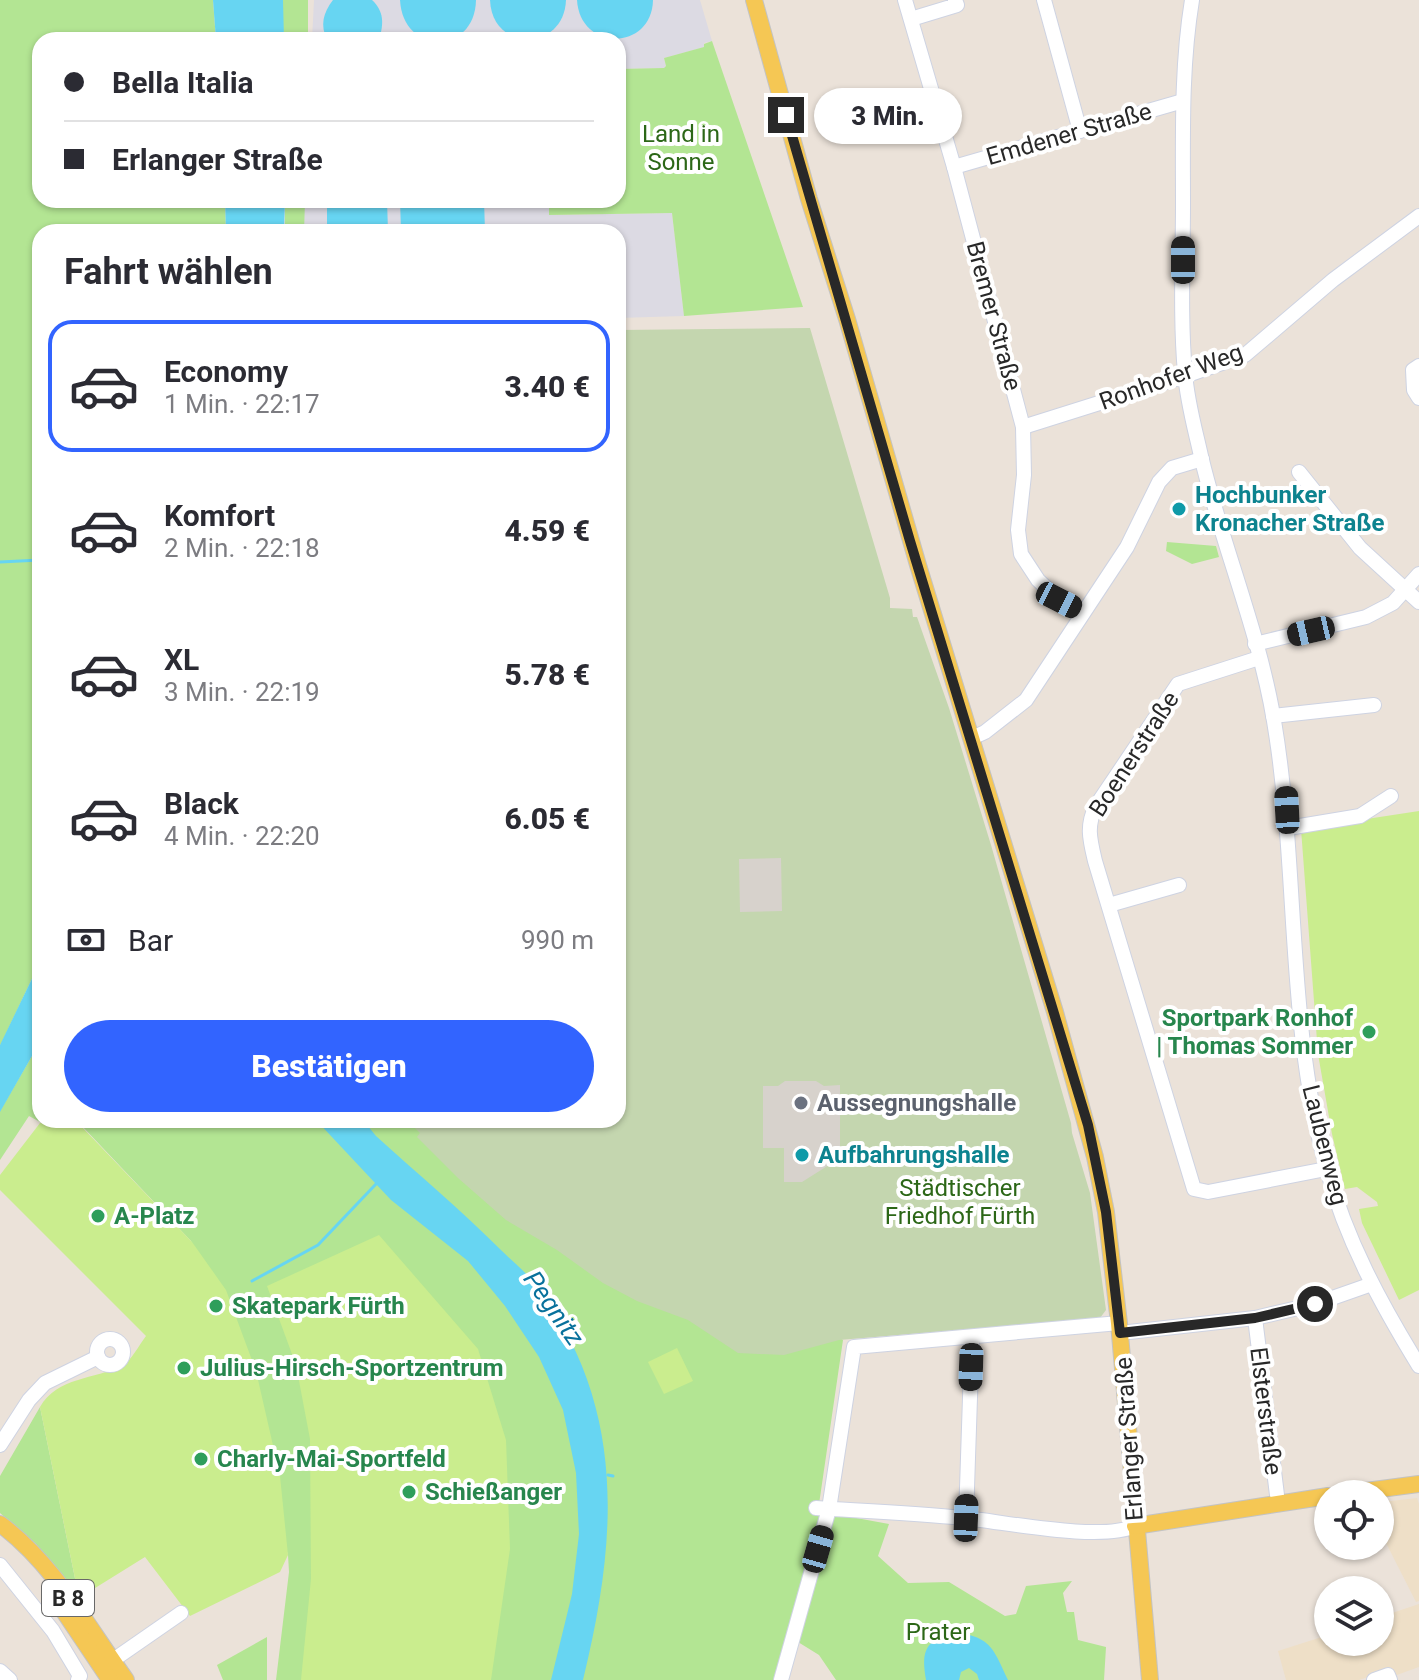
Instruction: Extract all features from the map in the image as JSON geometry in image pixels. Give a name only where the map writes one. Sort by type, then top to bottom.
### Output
[{"type":"main road","name":"Erlanger Straße","points":[[754,0],[897,496],[1088,1125],[1106,1212],[1120,1328],[1150,1680]]},
{"type":"main road","points":[[1394,1487],[1419,1484]]},
{"type":"main road","points":[[1135,1526],[1314,1498]]},
{"type":"main road","name":"B 8","points":[[0,1524],[36,1557],[108,1670]]},
{"type":"main road","name":"B 8","points":[[0,1537],[45,1584],[108,1670],[126,1680]]},
{"type":"street","name":"Bremer Straße","points":[[905,0],[954,167],[1023,427],[1024,475],[1018,530],[1021,554],[1038,580],[1059,600],[1083,612]]},
{"type":"street","points":[[911,19],[957,5],[955,0]]},
{"type":"street","points":[[1044,0],[1080,131]]},
{"type":"street","name":"Laubenweg","points":[[1192,0],[1186,38],[1183,101],[1185,376],[1202,459],[1273,716],[1286,792],[1304,1049],[1326,1169],[1350,1238],[1372,1284],[1419,1366]]},
{"type":"street","name":"Emdener Straße","points":[[954,167],[1183,101]]},
{"type":"street","name":"Ronhofer Weg","points":[[1023,427],[1245,355],[1333,280],[1419,216]]},
{"type":"street","points":[[1419,366],[1413,370],[1414,390],[1419,398]]},
{"type":"street","points":[[972,738],[1011,714],[1026,700],[1127,547],[1159,482],[1172,468],[1202,459]]},
{"type":"street","points":[[1299,472],[1360,548],[1419,602]]},
{"type":"street","name":"Boenerstraße","points":[[1326,1169],[1208,1192],[1194,1189],[1109,905],[1089,833],[1090,819],[1178,684],[1257,651],[1366,617],[1393,603],[1419,574]]},
{"type":"street","points":[[1273,716],[1374,705]]},
{"type":"street","points":[[1288,828],[1360,816],[1391,796]]},
{"type":"street","points":[[1109,905],[1179,885]]},
{"type":"street","points":[[781,1680],[822,1508],[854,1347],[1255,1318],[1315,1304],[1372,1284]]},
{"type":"street","name":"Elsterstraße","points":[[1255,1318],[1278,1503]]},
{"type":"street","points":[[966,1518],[972,1337]]},
{"type":"street","points":[[0,1445],[29,1400],[45,1383],[98,1357]]},
{"type":"street","points":[[822,1508],[966,1518],[1054,1529],[1122,1532],[1135,1526]]},
{"type":"street","points":[[0,1565],[53,1631],[80,1676],[78,1680]]},
{"type":"street","points":[[108,1670],[181,1613]]},
{"type":"street","points":[[0,1671],[10,1680]]},
{"type":"street","points":[[1374,1680],[1388,1675],[1390,1680]]},
{"type":"shaded area","points":[[314,0],[700,0],[712,41],[704,43],[705,47],[664,58],[664,68],[626,69],[626,32],[312,32]]},
{"type":"shaded area","points":[[304,208],[549,208],[549,215],[672,213],[684,316],[626,318],[626,224],[302,224]]},
{"type":"shaded area","points":[[781,858],[782,911],[740,912],[739,859]]},
{"type":"shaded area","points":[[785,1081],[840,1085],[840,1158],[802,1182],[784,1182],[784,1148],[763,1148],[763,1086],[778,1086]]},
{"type":"shaded area","points":[[1417,1498],[1419,1504],[1419,1601],[1416,1602],[1394,1559],[1394,1501]]},
{"type":"shaded area","points":[[1419,1604],[1419,1667],[1394,1676],[1391,1669],[1359,1680],[1286,1680],[1278,1651],[1314,1639],[1314,1656],[1394,1656],[1394,1612]]},
{"type":"green space","points":[[0,0],[213,0],[215,32],[32,32],[32,208],[225,208],[226,224],[32,224],[32,979],[0,1046]]},
{"type":"green space","points":[[283,0],[308,0],[308,32],[283,32]]},
{"type":"green space","name":"Land in Sonne","points":[[712,41],[803,307],[684,316],[672,213],[549,215],[549,208],[626,208],[626,69],[664,68],[664,58],[704,47]]},
{"type":"green space","points":[[285,208],[305,208],[304,224],[285,224]]},
{"type":"green space","name":"Städtischer Friedhof Fürth","points":[[810,328],[890,598],[890,608],[912,609],[913,617],[917,617],[991,845],[1090,1193],[1106,1310],[1100,1318],[839,1340],[784,1355],[738,1353],[688,1320],[637,1301],[603,1283],[557,1250],[506,1220],[417,1137],[420,1133],[415,1128],[626,1128],[626,330]],"holes":[[[763,1086],[840,1086],[840,1158],[784,1148],[763,1148]]]},
{"type":"green space","points":[[1167,542],[1216,546],[1219,557],[1192,564],[1166,551]]},
{"type":"green space","name":"Sportpark Ronhof | Thomas Sommer","points":[[1419,811],[1419,1290],[1399,1300],[1362,1223],[1359,1209],[1378,1206],[1377,1202],[1357,1187],[1345,1189],[1332,1134],[1318,1054],[1301,829]]},
{"type":"green space","points":[[32,1056],[32,1118],[29,1116],[0,1160],[0,1111]]},
{"type":"green space","name":"Julius-Hirsch-Sportzentrum","points":[[36,1128],[83,1128],[192,1242],[226,1290],[256,1371],[280,1476],[288,1555],[280,1572],[190,1616],[145,1557],[79,1598],[40,1407],[47,1397],[66,1384],[125,1364],[146,1336],[0,1190],[0,1175]]},
{"type":"green space","name":"Prater","points":[[84,1128],[508,1128],[498,1140],[511,1143],[843,1340],[818,1511],[889,1524],[878,1556],[908,1583],[949,1582],[1005,1616],[1016,1614],[1026,1586],[1072,1581],[1063,1593],[1067,1612],[1074,1612],[1078,1640],[1106,1647],[1104,1680],[836,1680],[819,1655],[798,1642],[785,1680],[276,1680],[289,1572],[288,1555],[191,1241]]},
{"type":"green space","name":"Schießanger","points":[[379,1235],[478,1349],[506,1440],[510,1549],[491,1680],[301,1680],[311,1579],[310,1439],[296,1365],[267,1286]]},
{"type":"green space","points":[[677,1348],[693,1381],[664,1394],[648,1362]]},
{"type":"green space","points":[[40,1407],[79,1598],[36,1544],[0,1513],[0,1476]]},
{"type":"green space","points":[[267,1637],[267,1680],[223,1680],[217,1665]]},
{"type":"water","points":[[213,0],[283,0],[284,32],[215,32]]},
{"type":"water","points":[[333,0],[372,0],[382,18],[381,32],[325,32],[327,10]]},
{"type":"water","points":[[400,0],[476,0],[473,18],[462,32],[414,32],[404,18]]},
{"type":"water","points":[[490,0],[566,0],[562,17],[550,32],[505,32],[494,17]]},
{"type":"water","points":[[577,0],[653,0],[650,17],[641,29],[629,36],[626,37],[626,32],[595,32],[581,17]]},
{"type":"water","points":[[225,208],[285,208],[284,224],[226,224]]},
{"type":"water","points":[[327,208],[387,208],[388,224],[327,224]]},
{"type":"water","points":[[400,208],[484,208],[485,224],[401,224]]},
{"type":"water","points":[[32,979],[32,1056],[0,1112],[0,1045]]},
{"type":"water","points":[[324,1128],[370,1128],[528,1276],[566,1332],[587,1379],[600,1427],[607,1476],[607,1526],[603,1577],[583,1680],[551,1680],[572,1594],[579,1534],[576,1473],[563,1410],[539,1357],[505,1306],[468,1261],[391,1200]]},
{"type":"water","points":[[948,1631],[981,1639],[993,1650],[1008,1680],[979,1680],[969,1668],[961,1672],[959,1680],[926,1680],[926,1651],[933,1641]]},
{"type":"waterway","points":[[0,562],[32,560]]},
{"type":"waterway","points":[[252,1281],[318,1245],[376,1184]]},
{"type":"waterway","points":[[608,1475],[613,1476]]},
{"type":"place","name":"Hochbunker Kronacher Straße","points":[[1179,509]]},
{"type":"place","name":"Sportpark Ronhof | Thomas Sommer","points":[[1369,1032]]},
{"type":"place","name":"Aussegnungshalle","points":[[801,1103]]},
{"type":"place","name":"Aufbahrungshalle","points":[[802,1155]]},
{"type":"place","name":"A-Platz","points":[[98,1216]]},
{"type":"place","name":"Skatepark Fürth","points":[[216,1306]]},
{"type":"place","name":"Julius-Hirsch-Sportzentrum","points":[[184,1368]]},
{"type":"place","name":"Charly-Mai-Sportfeld","points":[[201,1459]]},
{"type":"place","name":"Schießanger","points":[[409,1492]]},
{"type":"route","points":[[786,115],[910,541],[1088,1125],[1106,1212],[1120,1333],[1255,1318],[1315,1304]]},
{"type":"water label","name":"Pegnitz","points":[[554,1308]]}]
